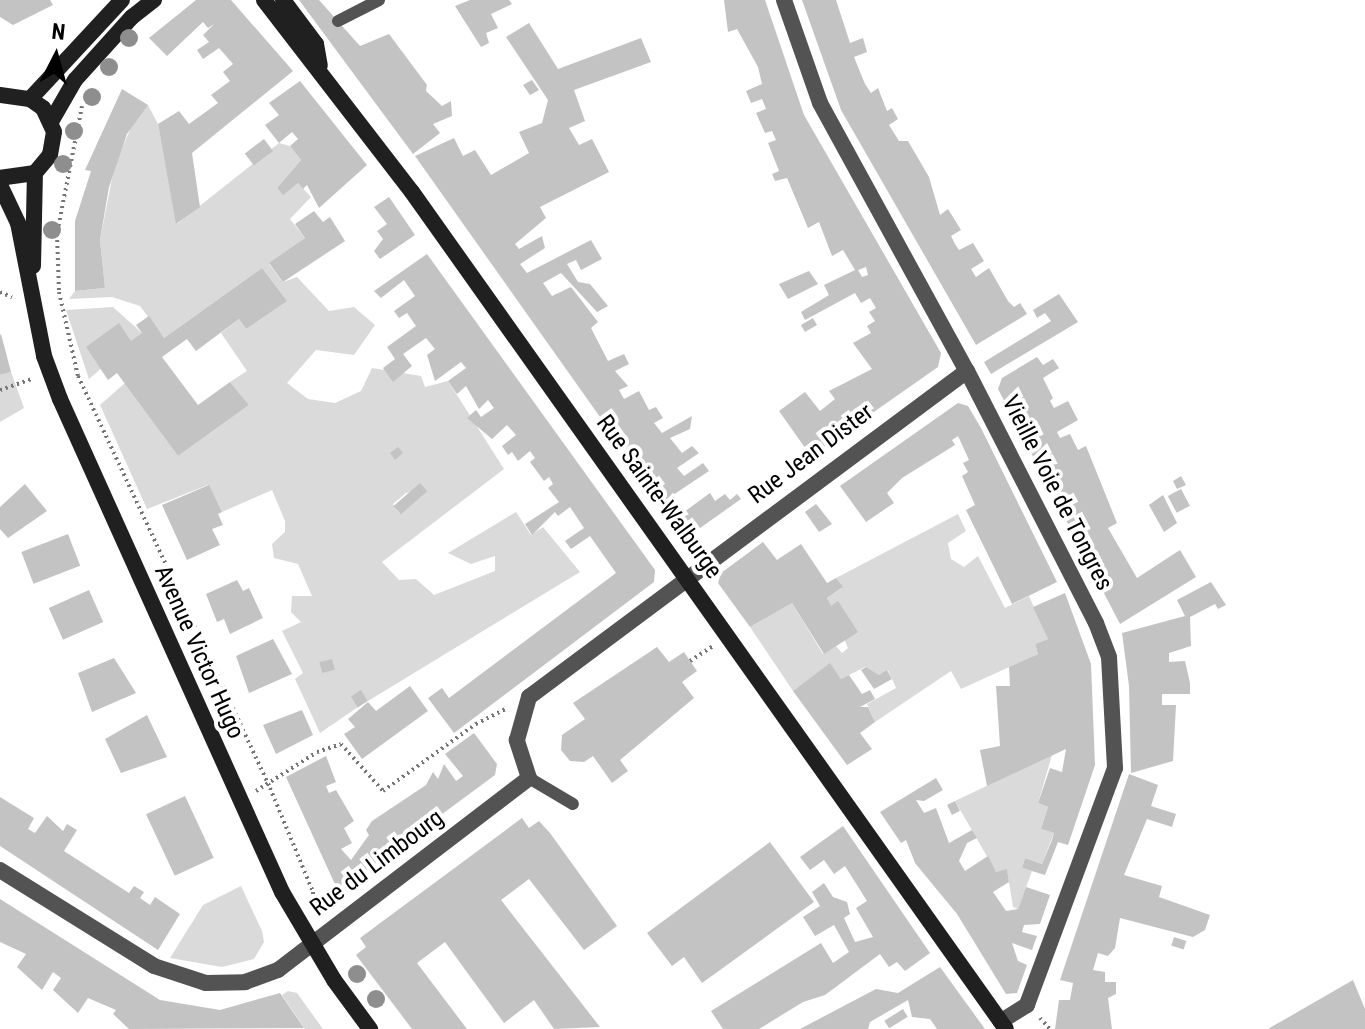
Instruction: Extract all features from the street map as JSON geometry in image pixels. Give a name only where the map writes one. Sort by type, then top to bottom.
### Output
[{"type":"street","points":[[30,99],[122,0]]},
{"type":"street","points":[[0,95],[30,99],[52,120],[75,80],[132,17],[154,0]]},
{"type":"street","name":"Rue Sainte-Walburge","points":[[264,0],[320,68],[1003,1025]]},
{"type":"street","points":[[283,0],[316,44],[320,68]]},
{"type":"street","name":"Vieille Voie de Tongres","points":[[784,0],[820,103],[967,371],[1096,623],[1113,691],[1115,768],[1027,1005],[1003,1025]]},
{"type":"street","name":"Avenue Victor Hugo","points":[[30,275],[35,173],[50,155],[52,120]]},
{"type":"street","points":[[0,178],[35,173]]},
{"type":"street","name":"Avenue Victor Hugo","points":[[0,185],[18,223],[49,373],[240,801],[310,943],[370,1029]]},
{"type":"street","name":"Rue Jean Dister","points":[[687,579],[967,371]]},
{"type":"street","points":[[529,778],[517,740],[529,697],[687,579]]},
{"type":"street","name":"Rue du Limbourg","points":[[0,870],[154,966],[206,983],[245,982],[278,970],[529,778]]},
{"type":"lane","points":[[338,21],[379,0]]},
{"type":"lane","points":[[320,29],[320,68]]},
{"type":"lane","points":[[529,778],[573,804]]},
{"type":"path","points":[[75,80],[83,111],[57,234],[59,292],[78,376],[313,892],[310,943]]},
{"type":"path","points":[[0,390],[49,373]]},
{"type":"path","points":[[690,661],[705,652]]},
{"type":"path","points":[[240,801],[317,752],[341,744],[383,791],[476,724]]},
{"type":"shaded area","points":[[148,105],[158,124],[177,224],[279,143],[290,146],[301,160],[277,188],[283,194],[298,183],[311,197],[290,219],[305,238],[269,264],[283,282],[297,277],[329,311],[354,307],[375,325],[354,355],[316,350],[287,383],[308,399],[335,403],[361,391],[372,368],[421,376],[425,387],[448,381],[504,469],[382,562],[399,580],[416,579],[434,595],[495,571],[495,556],[471,564],[448,553],[516,512],[531,535],[543,527],[580,572],[368,701],[361,691],[351,696],[358,707],[320,733],[295,679],[303,673],[282,631],[301,622],[291,612],[292,596],[312,596],[298,564],[274,558],[272,544],[285,532],[285,521],[272,490],[222,512],[208,485],[147,509],[100,405],[125,383],[178,456],[249,405],[230,382],[247,371],[221,333],[239,319],[246,329],[286,300],[262,268],[164,338],[140,306],[112,297],[69,299],[75,291],[105,288],[100,240],[115,163],[137,115]],"holes":[[[426,491],[399,513],[393,504],[406,493]]]},
{"type":"shaded area","points":[[113,307],[142,333],[89,379],[66,310]]},
{"type":"shaded area","points":[[11,372],[24,408],[0,422],[0,375]]},
{"type":"shaded area","points":[[958,514],[966,531],[948,543],[951,559],[964,567],[978,556],[1005,608],[1029,596],[1048,639],[1035,644],[1038,654],[961,689],[951,671],[875,722],[867,704],[896,688],[888,670],[879,675],[865,667],[841,679],[830,664],[793,691],[750,627],[792,603],[823,654],[836,646],[842,653],[848,648],[827,598],[842,588],[836,578]]},
{"type":"shaded area","points":[[1052,755],[1038,803],[1048,807],[1041,829],[1054,833],[1042,864],[1025,858],[1022,868],[1032,871],[1018,909],[1013,907],[1007,870],[996,872],[955,801]]},
{"type":"shaded area","points":[[241,886],[264,942],[254,959],[222,967],[170,958],[203,905]]},
{"type":"shaded area","points":[[288,991],[297,993],[323,1029],[305,1029],[282,995]]},
{"type":"building","points":[[0,0],[50,0],[53,5],[13,25],[0,17]]},
{"type":"building","points":[[196,0],[231,0],[293,71],[192,153],[200,207],[176,224],[158,124],[179,111],[189,124],[218,103],[211,95],[230,81],[223,72],[233,64],[219,48],[203,59],[197,50],[209,42],[203,35],[214,24],[208,28],[203,22],[167,56],[149,38]]},
{"type":"building","points":[[299,0],[319,0],[360,46],[389,34],[427,85],[426,91],[442,106],[451,101],[452,116],[433,124],[440,133],[413,154]]},
{"type":"building","points":[[470,0],[509,0],[512,4],[491,14],[498,28],[486,33],[489,43],[481,47],[455,6]]},
{"type":"building","points":[[724,0],[765,0],[804,115],[941,353],[938,367],[818,451],[808,452],[779,411],[805,392],[820,411],[835,399],[829,391],[872,369],[853,343],[871,333],[867,326],[875,321],[869,312],[876,308],[870,298],[861,303],[855,293],[805,320],[801,312],[829,295],[824,285],[855,270],[843,250],[832,256],[819,222],[808,228],[787,178],[775,181],[772,174],[779,171],[768,143],[776,140],[772,131],[765,133],[756,113],[766,109],[762,99],[751,103],[746,91],[762,84],[758,67],[737,29],[728,32]],"holes":[[[866,267],[868,275],[862,277],[858,270]]]},
{"type":"building","points":[[802,0],[836,0],[850,43],[863,38],[867,52],[854,57],[865,84],[871,93],[878,88],[887,111],[892,108],[898,119],[889,125],[899,141],[908,141],[929,177],[940,215],[948,209],[961,230],[951,236],[955,244],[959,250],[973,243],[984,261],[971,269],[976,277],[989,268],[1008,301],[1014,307],[1020,303],[1027,314],[976,345],[841,110]]},
{"type":"building","points":[[529,23],[558,69],[641,38],[651,62],[574,90],[585,121],[569,128],[579,145],[592,139],[609,172],[540,207],[546,218],[515,244],[519,249],[542,236],[545,248],[520,264],[527,273],[591,240],[602,259],[581,270],[576,260],[567,264],[578,282],[590,284],[608,306],[597,312],[561,273],[543,283],[552,296],[571,287],[598,322],[591,328],[608,361],[624,354],[629,364],[615,371],[628,386],[619,390],[624,399],[639,391],[649,410],[656,407],[663,418],[654,423],[662,433],[692,416],[690,429],[670,438],[682,453],[692,446],[699,453],[677,468],[684,476],[703,463],[709,471],[661,503],[415,156],[454,138],[463,156],[475,150],[491,175],[529,153],[519,132],[542,123],[548,100],[506,37]]},
{"type":"building","points":[[532,80],[539,90],[530,95],[523,85]]},
{"type":"building","points":[[300,81],[367,165],[319,208],[307,185],[303,189],[298,183],[283,195],[277,188],[301,160],[290,146],[298,139],[292,132],[279,143],[265,125],[279,115],[269,103]]},
{"type":"building","points":[[122,89],[148,105],[127,134],[109,187],[100,240],[105,288],[75,291],[75,221],[91,171],[85,170]]},
{"type":"building","points":[[264,139],[273,151],[254,165],[245,153]]},
{"type":"building","points":[[389,197],[415,235],[380,259],[374,251],[383,239],[377,231],[387,224],[374,207]]},
{"type":"building","points":[[314,211],[323,222],[330,217],[345,241],[283,282],[269,263],[305,238],[295,224]]},
{"type":"building","points":[[427,254],[655,570],[654,582],[454,733],[428,698],[442,688],[449,698],[616,573],[590,536],[571,549],[565,541],[584,528],[570,507],[558,516],[555,512],[532,535],[525,524],[559,502],[548,488],[553,484],[549,477],[544,481],[530,462],[535,458],[530,451],[518,461],[512,452],[508,455],[502,446],[516,435],[507,425],[492,439],[467,418],[476,410],[481,417],[494,408],[488,400],[479,409],[466,386],[457,394],[448,381],[466,368],[461,362],[435,381],[427,355],[435,349],[426,338],[403,354],[412,366],[393,382],[383,368],[395,359],[387,347],[416,326],[407,313],[399,318],[394,311],[415,296],[404,280],[381,298],[374,291]]},
{"type":"building","points":[[262,268],[287,301],[246,329],[239,319],[196,351],[187,339],[162,357],[198,405],[230,382],[249,405],[178,456],[117,373],[108,380],[86,347],[119,323],[131,341],[142,333],[136,325],[149,316],[164,338]]},
{"type":"building","points":[[809,271],[818,284],[788,299],[779,284]]},
{"type":"building","points":[[1059,294],[1078,322],[991,374],[984,362],[1051,321],[1045,313],[1037,318],[1033,310]]},
{"type":"building","points":[[813,318],[817,325],[805,332],[801,325]]},
{"type":"building","points":[[0,335],[11,372],[0,375]]},
{"type":"building","points":[[1037,357],[1043,365],[1053,359],[1059,368],[1043,378],[1053,398],[1050,401],[1054,408],[1068,401],[1078,420],[1057,432],[1060,438],[1070,434],[1078,450],[1086,446],[1117,523],[1108,528],[1137,578],[1180,550],[1196,577],[1120,624],[998,389],[1002,378]]},
{"type":"building","points":[[958,403],[968,406],[981,428],[1057,582],[1012,604],[966,510],[975,505],[962,476],[968,472],[963,463],[969,460],[958,436],[952,440],[955,445],[902,478],[887,493],[894,503],[866,522],[840,486]]},
{"type":"building","points":[[398,447],[403,453],[395,460],[390,453]]},
{"type":"building","points":[[1181,476],[1186,485],[1177,489],[1173,481]]},
{"type":"building","points":[[420,483],[427,491],[401,514],[394,506]]},
{"type":"building","points":[[25,484],[47,511],[8,538],[0,529],[0,507]]},
{"type":"building","points":[[209,485],[222,512],[218,514],[223,525],[212,529],[220,545],[187,560],[162,505]]},
{"type":"building","points":[[1181,489],[1190,506],[1177,513],[1168,496]]},
{"type":"building","points":[[710,493],[715,501],[725,494],[730,500],[737,494],[741,499],[686,538],[673,520]]},
{"type":"building","points":[[1163,495],[1177,523],[1164,532],[1149,505]]},
{"type":"building","points":[[816,504],[832,524],[819,532],[805,512]]},
{"type":"building","points":[[68,534],[80,566],[34,584],[21,552]]},
{"type":"building","points":[[763,542],[777,560],[801,544],[827,583],[836,578],[843,587],[827,598],[831,606],[838,601],[858,632],[824,654],[792,603],[750,627],[718,583],[721,573]]},
{"type":"building","points":[[237,580],[243,591],[249,588],[263,618],[230,634],[224,619],[217,622],[206,594]]},
{"type":"building","points":[[1211,582],[1226,605],[1218,609],[1215,604],[1190,617],[1191,646],[1169,653],[1169,662],[1185,661],[1190,683],[1190,694],[1162,694],[1162,705],[1176,705],[1173,761],[1131,773],[1129,686],[1122,633],[1185,616],[1177,600]]},
{"type":"building","points":[[89,590],[103,622],[63,640],[49,608]]},
{"type":"building","points":[[1065,593],[1091,664],[1095,765],[1068,845],[1058,842],[1045,875],[1022,868],[1025,858],[1042,864],[1052,840],[1054,833],[1041,829],[1048,807],[1038,803],[1050,768],[1062,772],[1066,749],[987,786],[980,750],[1000,746],[996,686],[1010,686],[1009,667],[1038,654],[1035,644],[1048,639],[1033,607]]},
{"type":"building","points":[[273,639],[292,674],[249,693],[236,656]]},
{"type":"building","points":[[657,647],[669,662],[684,652],[697,671],[682,682],[694,698],[620,760],[628,771],[612,783],[593,756],[584,762],[570,761],[561,750],[562,735],[585,719],[573,703]]},
{"type":"building","points":[[114,658],[136,693],[92,712],[78,673]]},
{"type":"building","points":[[332,659],[335,670],[322,673],[319,662]]},
{"type":"building","points":[[830,663],[841,679],[849,675],[862,694],[870,690],[875,699],[860,707],[868,707],[875,722],[860,733],[872,749],[847,765],[793,691]]},
{"type":"building","points":[[866,667],[879,675],[887,670],[892,679],[874,689],[861,670]]},
{"type":"building","points":[[410,686],[428,711],[362,759],[344,734],[355,727],[348,719],[368,702],[376,711]]},
{"type":"building","points":[[361,690],[368,701],[358,707],[351,696]]},
{"type":"building","points":[[302,710],[313,735],[276,754],[263,725]]},
{"type":"building","points":[[147,715],[167,757],[121,773],[105,739]]},
{"type":"building","points":[[474,733],[497,764],[495,775],[338,891],[286,777],[326,756],[336,782],[326,786],[329,793],[336,790],[354,821],[344,828],[352,843],[341,849],[351,860],[369,835],[366,830],[372,821],[426,785],[433,772],[438,779],[444,764],[456,781],[463,776],[445,754]]},
{"type":"building","points":[[1129,774],[1158,785],[1151,806],[1176,814],[1172,827],[1147,819],[1124,875],[1162,886],[1159,897],[1210,915],[1205,930],[1193,937],[1120,918],[1115,948],[1108,956],[1098,953],[1093,970],[1105,972],[1105,982],[1116,982],[1116,994],[1108,998],[1112,1029],[1055,1029],[1059,1000],[1070,1000],[1073,983],[1060,980]]},
{"type":"building","points":[[936,778],[943,790],[924,801],[916,800],[924,813],[936,808],[949,843],[972,830],[977,838],[967,843],[959,861],[965,871],[988,856],[996,872],[1007,869],[1009,882],[993,892],[1006,911],[1018,909],[1026,887],[1050,895],[1040,924],[1024,925],[1022,932],[1037,936],[1032,950],[1012,943],[1018,961],[1027,965],[1017,993],[1006,994],[957,914],[915,863],[906,840],[901,843],[880,812]]},
{"type":"building","points":[[185,796],[214,858],[175,876],[146,814]]},
{"type":"building","points":[[0,797],[34,818],[28,829],[35,833],[47,816],[63,831],[67,824],[77,830],[64,851],[129,893],[134,886],[144,892],[140,898],[150,905],[155,897],[180,914],[158,950],[0,846]]},
{"type":"building","points":[[955,801],[960,811],[952,815],[947,805]]},
{"type":"building","points":[[522,818],[529,828],[539,821],[550,833],[617,926],[584,950],[529,879],[501,900],[600,1027],[554,1029],[534,1000],[504,1023],[445,942],[417,963],[467,1029],[412,1029],[356,955],[366,947],[360,938]]},
{"type":"building","points":[[843,826],[930,953],[905,971],[897,962],[889,967],[880,954],[825,995],[803,1002],[759,1029],[723,1029],[711,1011],[821,943],[833,963],[849,952],[834,925],[815,936],[803,917],[820,906],[812,892],[824,883],[833,897],[847,902],[850,914],[844,918],[855,942],[873,937],[856,908],[867,901],[845,866],[834,874],[824,860],[810,870],[800,857]]},
{"type":"building","points":[[770,842],[814,902],[702,983],[684,957],[672,966],[647,933]]},
{"type":"building","points":[[0,899],[160,1000],[220,1010],[280,993],[304,1028],[129,1029],[113,1014],[116,1010],[88,998],[78,1013],[53,990],[61,978],[53,972],[42,990],[17,967],[26,954],[0,942]]},
{"type":"building","points":[[1174,937],[1186,941],[1184,950],[1171,946]]},
{"type":"building","points":[[940,967],[985,1029],[937,1029],[930,1019],[912,1017],[908,1000],[870,1022],[868,1029],[800,1029],[876,989],[898,993]]},
{"type":"building","points":[[1353,980],[1365,1009],[1365,1029],[1268,1029]]},
{"type":"building","points":[[903,1009],[908,1017],[889,1028],[884,1021]]}]
